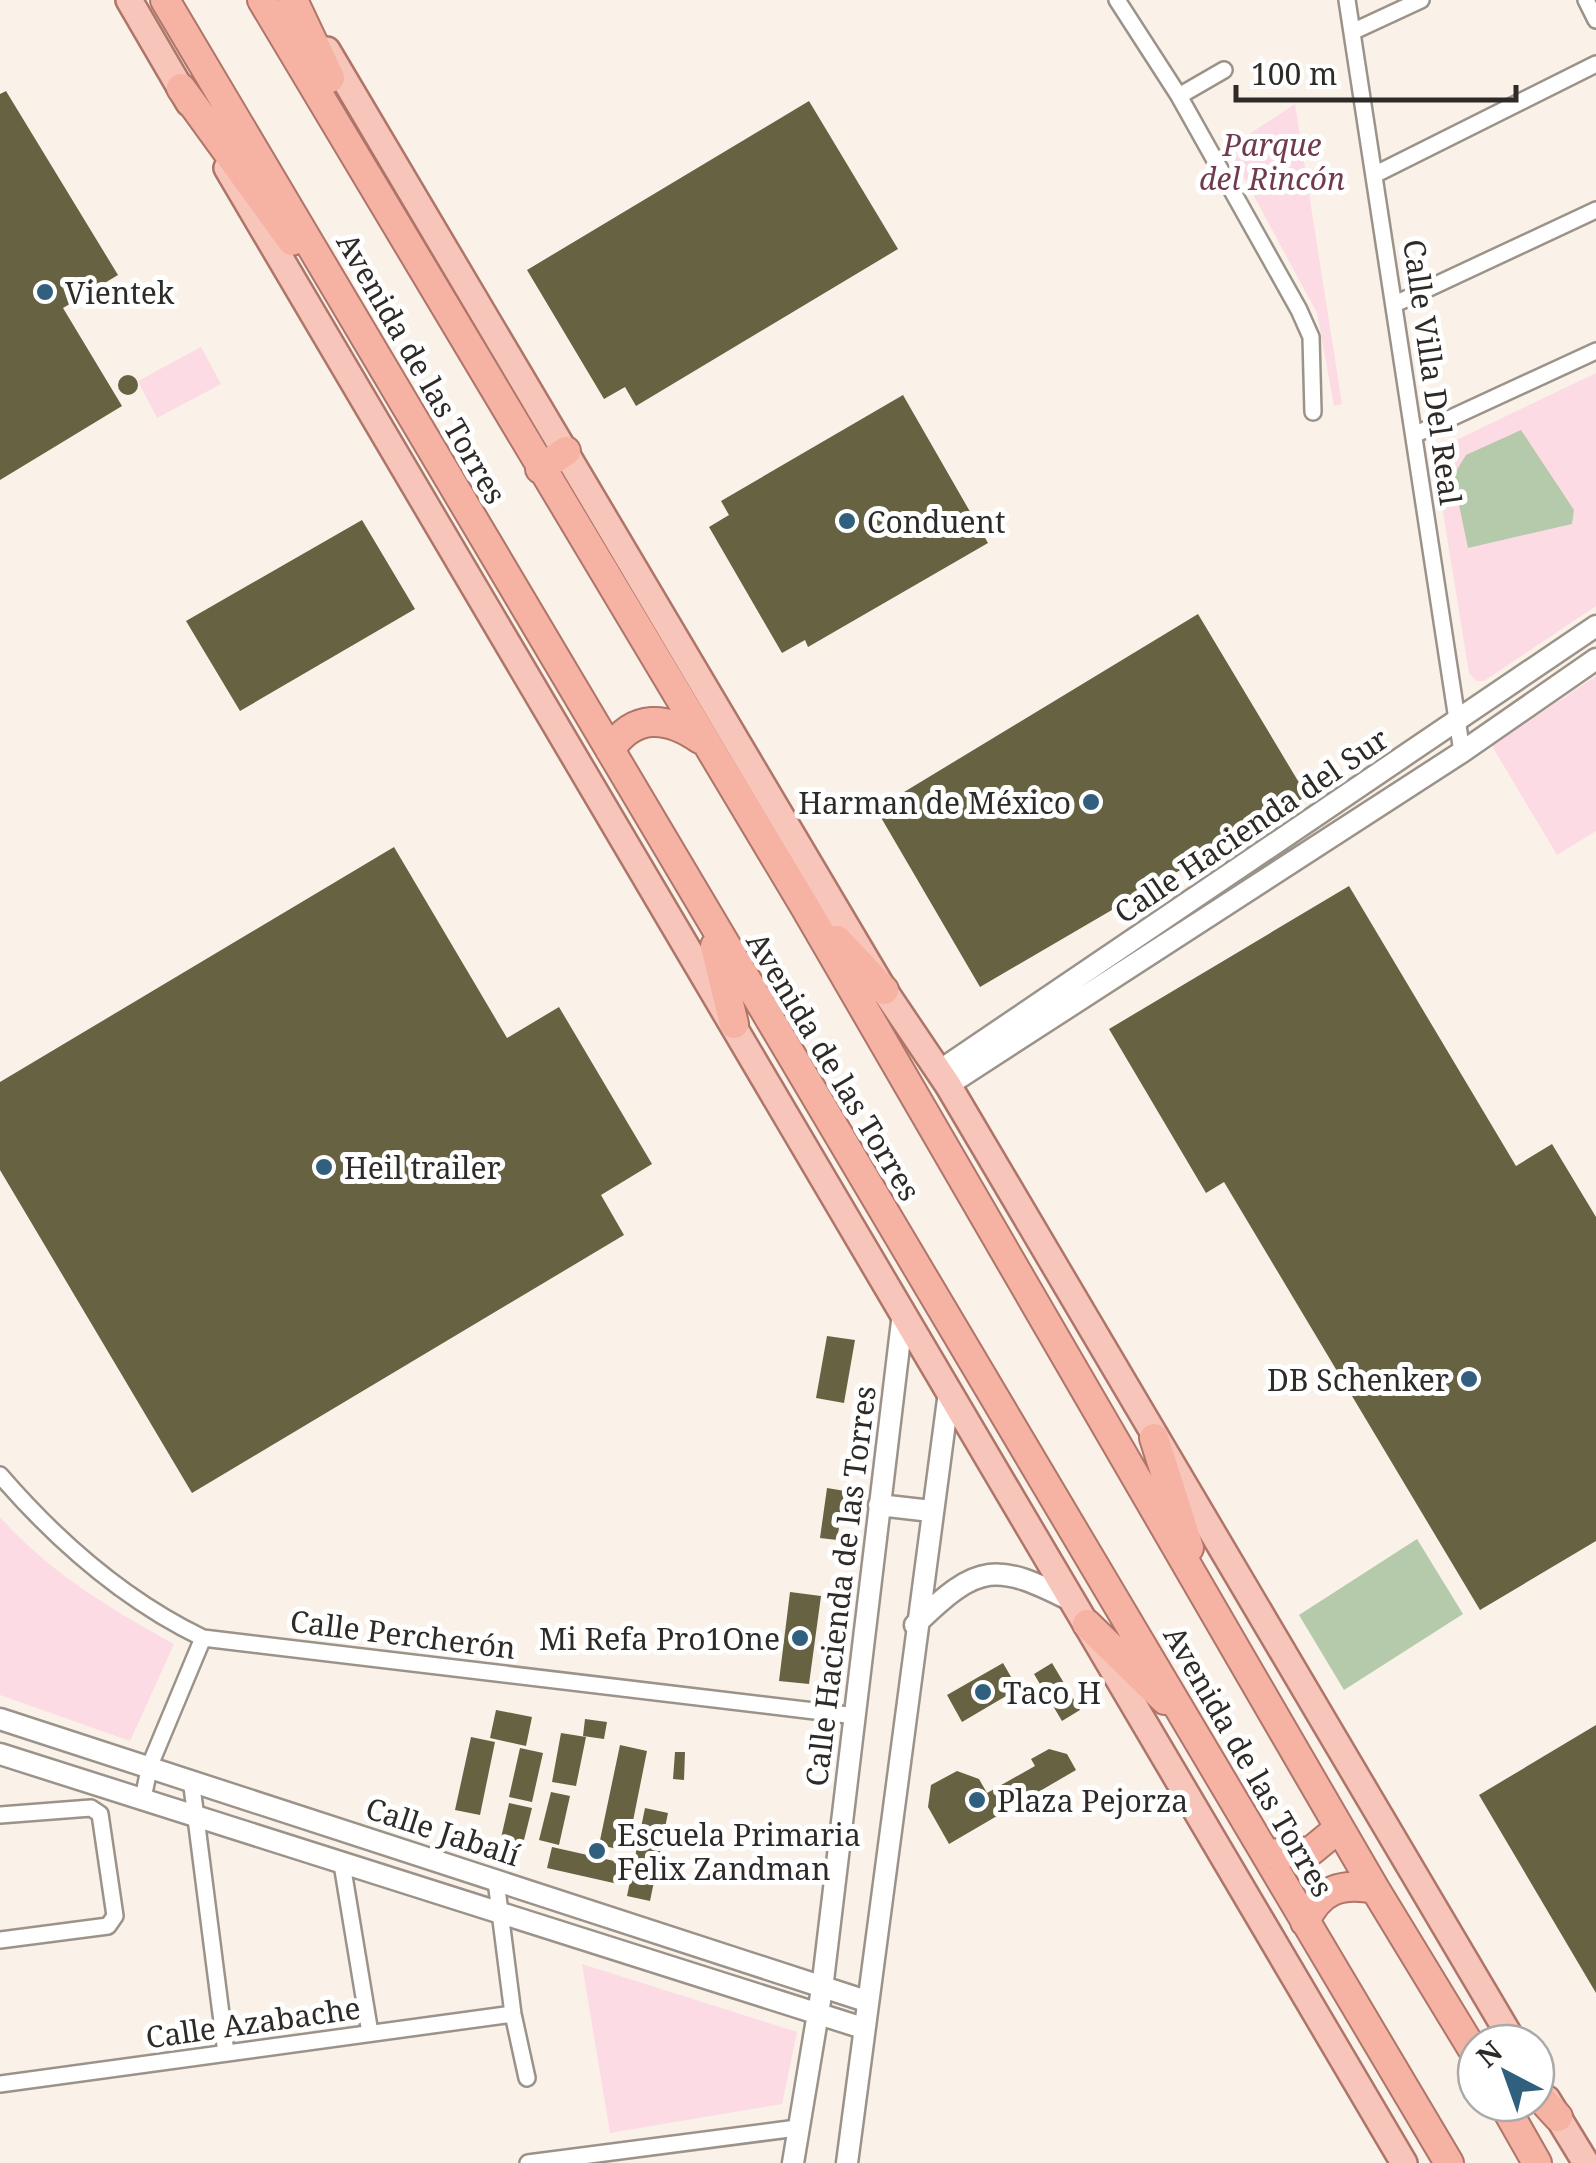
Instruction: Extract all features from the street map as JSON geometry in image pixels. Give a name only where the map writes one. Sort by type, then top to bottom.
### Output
[{"type":"highway","name":"Avenida de las Torres","points":[[165,0],[1449,2163]]},
{"type":"highway","name":"Avenida de las Torres","points":[[262,0],[805,907],[1204,1598],[1457,2023]]},
{"type":"highway","points":[[295,0],[312,46],[386,181],[420,264]]},
{"type":"highway","points":[[181,88],[374,354]]},
{"type":"highway","points":[[540,468],[566,451]]},
{"type":"highway","points":[[610,750],[628,728],[655,720],[682,727],[706,743]]},
{"type":"highway","points":[[805,907],[884,990]]},
{"type":"highway","points":[[708,920],[734,1024]]},
{"type":"highway","points":[[1154,1438],[1204,1598]]},
{"type":"highway","points":[[1081,1613],[1192,1728]]},
{"type":"highway","points":[[1266,1854],[1311,1851],[1339,1828]]},
{"type":"highway","points":[[1305,1922],[1318,1899],[1338,1886],[1375,1889]]},
{"type":"highway","points":[[1436,1985],[1471,2023]]},
{"type":"highway","points":[[1514,2123],[1537,2163]]},
{"type":"highway","points":[[1430,2130],[1458,2163]]},
{"type":"main road","points":[[128,0],[377,428],[734,1024],[1404,2163]]},
{"type":"main road","points":[[295,0],[884,990],[943,1078],[1502,2023]]},
{"type":"main road","points":[[1556,2114],[1586,2163]]},
{"type":"street","points":[[1117,0],[1179,96],[1311,337],[1313,412]]},
{"type":"street","name":"Calle Villa Del Real","points":[[1347,0],[1462,752]]},
{"type":"street","points":[[1352,32],[1421,0]]},
{"type":"street","points":[[1586,0],[1596,20]]},
{"type":"street","points":[[1376,174],[1596,64]]},
{"type":"street","points":[[1179,96],[1224,70]]},
{"type":"street","points":[[1395,304],[1596,210]]},
{"type":"street","points":[[1414,435],[1596,351]]},
{"type":"street","name":"Calle Hacienda del Sur","points":[[943,1078],[1596,626]]},
{"type":"street","name":"Calle Hacienda del Sur","points":[[943,1078],[1462,752],[1596,659]]},
{"type":"street","name":"Calle Hacienda de las Torres","points":[[793,2163],[822,1989],[903,1313]]},
{"type":"street","points":[[847,2163],[915,1624],[949,1392]]},
{"type":"street","name":"Calle Percherón","points":[[0,1475],[61,1541],[141,1602],[203,1638],[856,1716]]},
{"type":"street","points":[[879,1506],[932,1511]]},
{"type":"street","points":[[915,1624],[946,1595],[988,1574],[1008,1573],[1032,1580],[1081,1613]]},
{"type":"street","points":[[144,1798],[150,1765],[203,1638]]},
{"type":"street","name":"Calle Jabalí","points":[[0,1719],[191,1778],[866,2001]]},
{"type":"street","name":"Calle Jabalí","points":[[0,1754],[863,2028]]},
{"type":"street","points":[[191,1778],[226,2053]]},
{"type":"street","points":[[0,1815],[91,1808],[100,1814],[115,1916],[108,1926],[0,1940]]},
{"type":"street","points":[[342,1864],[370,2034]]},
{"type":"street","points":[[496,1881],[513,2014],[527,2078]]},
{"type":"street","name":"Calle Azabache","points":[[0,2084],[513,2014]]},
{"type":"street","points":[[528,2163],[587,2159],[797,2128]]},
{"type":"green space","name":"Parque del Rincón","points":[[1295,104],[1342,404],[1334,406],[1317,313],[1228,148]]},
{"type":"green space","points":[[201,347],[221,384],[157,418],[138,381]]},
{"type":"green space","points":[[1596,373],[1596,606],[1484,681],[1476,681],[1469,673],[1435,463],[1444,446]]},
{"type":"green space","points":[[1596,676],[1596,831],[1557,855],[1492,746]]},
{"type":"green space","points":[[0,1517],[81,1588],[174,1644],[130,1741],[0,1695]]},
{"type":"green space","points":[[582,1964],[797,2032],[782,2104],[610,2133]]},
{"type":"shaded area","points":[[1521,430],[1574,510],[1572,524],[1468,548],[1453,476],[1466,455]]},
{"type":"shaded area","points":[[1417,1539],[1463,1614],[1344,1690],[1299,1615]]},
{"type":"building","name":"Vientek","points":[[6,91],[118,275],[63,308],[122,406],[0,480],[0,94]]},
{"type":"building","points":[[809,101],[898,249],[636,406],[625,387],[604,399],[527,270]]},
{"type":"building","points":[[128,375],[138,385],[128,395],[118,385]]},
{"type":"building","name":"Conduent","points":[[903,395],[988,543],[808,647],[805,640],[782,653],[709,527],[729,515],[721,501]]},
{"type":"building","points":[[362,520],[415,609],[240,711],[186,621]]},
{"type":"building","name":"Harman de México","points":[[1198,614],[1307,796],[980,987],[876,809]]},
{"type":"building","name":"Heil trailer","points":[[394,847],[507,1038],[559,1007],[652,1164],[601,1195],[624,1235],[192,1493],[0,1170],[0,1082]]},
{"type":"building","name":"DB Schenker","points":[[1349,886],[1516,1166],[1552,1144],[1596,1217],[1596,1541],[1480,1610],[1224,1182],[1206,1193],[1109,1029]]},
{"type":"building","points":[[827,1336],[855,1340],[844,1403],[816,1398]]},
{"type":"building","points":[[827,1488],[845,1491],[837,1540],[820,1538]]},
{"type":"building","name":"Mi Refa Pro1One","points":[[790,1592],[821,1596],[809,1684],[779,1681]]},
{"type":"building","name":"Taco H","points":[[1003,1663],[1018,1689],[962,1722],[947,1695]]},
{"type":"building","points":[[1052,1663],[1080,1710],[1062,1721],[1034,1674]]},
{"type":"building","points":[[496,1710],[532,1717],[526,1746],[490,1738]]},
{"type":"building","points":[[585,1719],[607,1722],[604,1739],[583,1736]]},
{"type":"building","points":[[1596,1725],[1596,1993],[1479,1795]]},
{"type":"building","points":[[561,1733],[586,1737],[576,1786],[552,1782]]},
{"type":"building","points":[[471,1737],[495,1742],[480,1815],[455,1810]]},
{"type":"building","points":[[620,1745],[647,1751],[627,1851],[599,1845]]},
{"type":"building","points":[[520,1748],[543,1753],[532,1802],[509,1797]]},
{"type":"building","name":"Plaza Pejorza","points":[[1049,1749],[1067,1754],[1076,1770],[949,1844],[928,1807],[931,1785],[957,1771],[979,1779],[987,1793],[1035,1766],[1031,1759]]},
{"type":"building","points":[[675,1752],[685,1752],[684,1780],[673,1779]]},
{"type":"building","points":[[551,1792],[570,1796],[559,1845],[539,1840]]},
{"type":"building","points":[[509,1803],[532,1808],[520,1856],[498,1851]]},
{"type":"building","points":[[645,1808],[668,1813],[650,1901],[627,1896]]},
{"type":"building","points":[[552,1847],[623,1863],[618,1884],[547,1868]]},
{"type":"place","name":"Vientek","points":[[45,292]]},
{"type":"place","name":"Conduent","points":[[847,521]]},
{"type":"place","name":"Harman de México","points":[[1091,802]]},
{"type":"place","name":"Heil trailer","points":[[324,1167]]},
{"type":"place","name":"DB Schenker","points":[[1469,1379]]},
{"type":"place","name":"Mi Refa Pro1One","points":[[800,1638]]},
{"type":"place","name":"Taco H","points":[[983,1692]]},
{"type":"place","name":"Plaza Pejorza","points":[[977,1800]]},
{"type":"place","name":"Escuela Primaria Felix Zandman","points":[[597,1851]]}]
